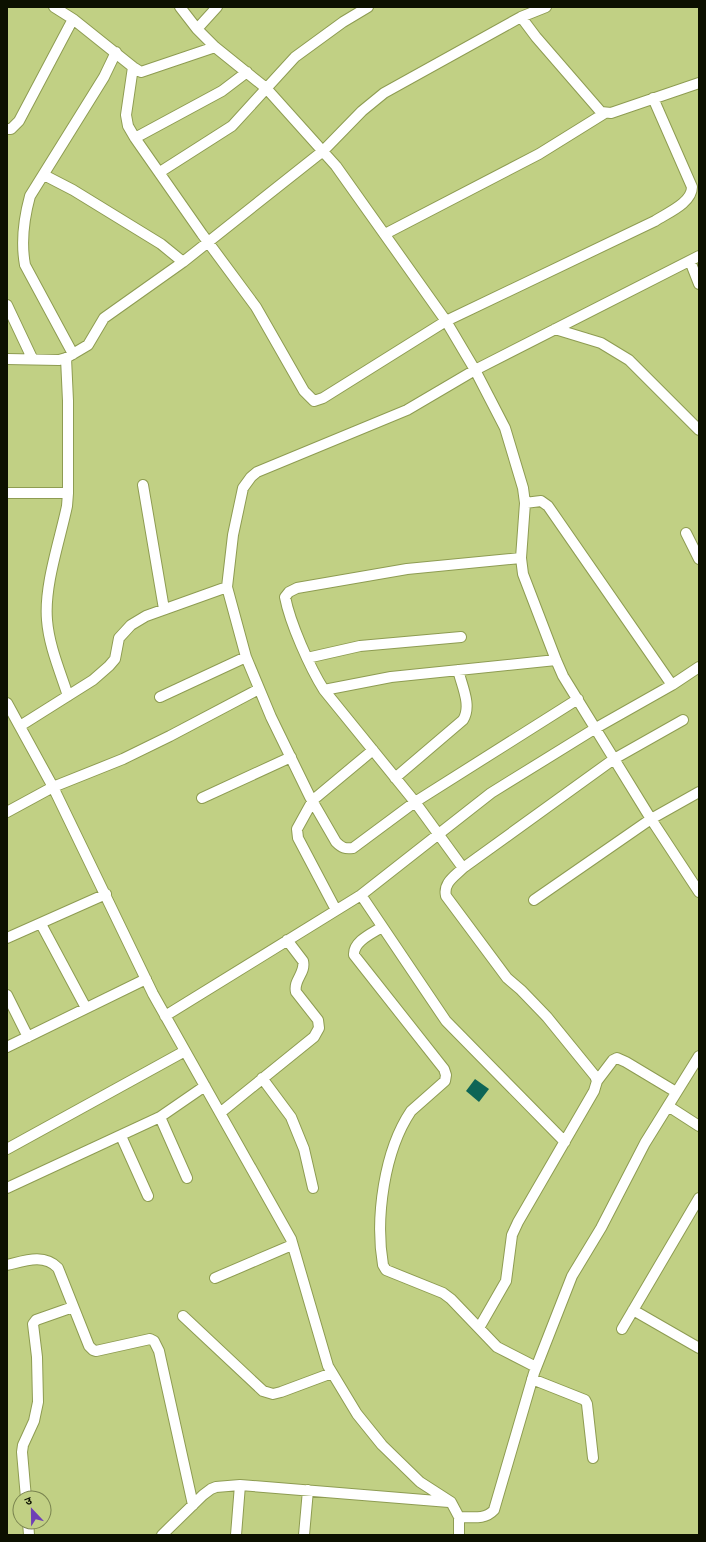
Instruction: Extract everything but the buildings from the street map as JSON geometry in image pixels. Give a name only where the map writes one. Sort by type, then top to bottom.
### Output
[{"type":"street","points":[[54,7],[74,18],[141,72],[215,47]]},
{"type":"street","points":[[180,7],[197,29],[215,47],[266,88],[324,151],[446,321],[475,370],[505,428],[523,488],[525,503],[521,558],[523,574],[556,660],[563,676],[614,759],[699,892]]},
{"type":"street","points":[[197,29],[217,7]]},
{"type":"street","points":[[160,172],[232,126],[295,57],[343,22],[368,7]]},
{"type":"street","points":[[7,358],[54,360],[70,356],[88,344],[104,318],[183,262],[324,151],[362,111],[384,92],[521,17],[546,7]]},
{"type":"street","points":[[521,17],[567,74],[601,112],[611,113],[699,83]]},
{"type":"street","points":[[7,129],[11,129],[19,121],[74,18]]},
{"type":"street","points":[[68,696],[51,645],[47,620],[47,607],[51,578],[67,506],[70,356],[27,270],[24,260],[24,237],[30,196],[104,77],[116,52]]},
{"type":"street","points":[[134,67],[126,115],[128,126],[208,242],[256,307],[304,391],[314,401],[323,398],[446,321],[655,221],[685,201],[690,195],[692,187],[652,98]]},
{"type":"street","points":[[135,138],[222,90],[247,72]]},
{"type":"street","points":[[385,234],[539,154],[605,113]]},
{"type":"street","points":[[44,175],[73,190],[166,248],[183,262]]},
{"type":"street","points":[[578,699],[414,802],[353,848],[346,849],[336,842],[313,800],[271,717],[246,657],[227,587],[233,535],[243,488],[251,477],[257,472],[408,410],[475,370],[699,256]]},
{"type":"street","points":[[690,261],[699,284]]},
{"type":"street","points":[[7,305],[32,358]]},
{"type":"street","points":[[555,329],[601,343],[629,360],[699,430]]},
{"type":"street","points":[[143,485],[164,609]]},
{"type":"street","points":[[7,492],[68,493]]},
{"type":"street","points":[[525,503],[541,501],[548,506],[672,685]]},
{"type":"street","points":[[686,533],[699,559]]},
{"type":"street","points":[[463,868],[414,802],[324,690],[317,679],[308,658],[287,606],[285,597],[289,592],[296,588],[407,569],[521,558]]},
{"type":"street","points":[[20,726],[93,680],[109,666],[115,658],[119,638],[131,625],[146,616],[227,587]]},
{"type":"street","points":[[308,658],[360,646],[460,637]]},
{"type":"street","points":[[160,697],[246,657]]},
{"type":"street","points":[[324,690],[391,677],[556,660]]},
{"type":"street","points":[[165,1016],[361,895],[438,833],[491,793],[596,728],[672,685],[699,667]]},
{"type":"street","points":[[395,778],[463,720],[467,714],[466,702],[458,670]]},
{"type":"street","points":[[7,812],[53,787],[123,759],[259,689]]},
{"type":"street","points":[[7,703],[53,787],[165,1016],[291,1239],[328,1366],[356,1414],[382,1445],[420,1482],[451,1502],[459,1517],[458,1535]]},
{"type":"street","points":[[597,1081],[595,1076],[547,1018],[521,990],[507,978],[446,896],[444,890],[446,884],[463,868],[614,759],[683,720]]},
{"type":"street","points":[[336,910],[297,834],[297,829],[313,800],[373,750]]},
{"type":"street","points":[[202,798],[291,757]]},
{"type":"street","points":[[534,900],[651,819],[699,792]]},
{"type":"street","points":[[7,938],[106,894]]},
{"type":"street","points":[[361,895],[446,1021],[565,1142]]},
{"type":"street","points":[[41,924],[86,1008]]},
{"type":"street","points":[[382,927],[357,944],[354,949],[354,955],[444,1069],[446,1075],[445,1081],[411,1111],[392,1154],[380,1212],[382,1264],[386,1270],[447,1296],[496,1346],[536,1367]]},
{"type":"street","points":[[220,1112],[314,1037],[320,1028],[318,1020],[296,992],[296,982],[303,970],[304,964],[287,940]]},
{"type":"street","points":[[7,1047],[146,979]]},
{"type":"street","points":[[7,995],[28,1037]]},
{"type":"street","points":[[7,1150],[185,1051]]},
{"type":"street","points":[[479,1328],[506,1282],[512,1235],[518,1222],[594,1091],[597,1081],[613,1060],[617,1058],[626,1062],[676,1092]]},
{"type":"street","points":[[459,1517],[487,1516],[494,1510],[536,1367],[572,1276],[601,1228],[645,1143],[698,1059]]},
{"type":"street","points":[[262,1078],[291,1117],[304,1149],[312,1188]]},
{"type":"street","points":[[7,1188],[160,1117],[205,1086]]},
{"type":"street","points":[[668,1106],[699,1126]]},
{"type":"street","points":[[160,1117],[186,1178]]},
{"type":"street","points":[[121,1136],[148,1196]]},
{"type":"street","points":[[622,1329],[699,1198]]},
{"type":"street","points":[[215,1278],[292,1244]]},
{"type":"street","points":[[7,1264],[32,1259],[52,1262],[58,1268],[89,1346],[93,1350],[96,1351],[150,1339],[154,1341],[156,1344],[193,1505]]},
{"type":"street","points":[[25,1490],[22,1452],[23,1445],[34,1421],[38,1402],[37,1357],[33,1324],[36,1320],[74,1307]]},
{"type":"street","points":[[633,1310],[699,1347]]},
{"type":"street","points":[[183,1316],[263,1391],[268,1393],[281,1392],[332,1373]]},
{"type":"street","points":[[532,1379],[584,1400],[587,1404],[593,1458]]},
{"type":"street","points":[[162,1535],[203,1495],[216,1487],[240,1485],[451,1502]]},
{"type":"street","points":[[236,1535],[240,1485]]},
{"type":"street","points":[[304,1535],[308,1490]]}]
